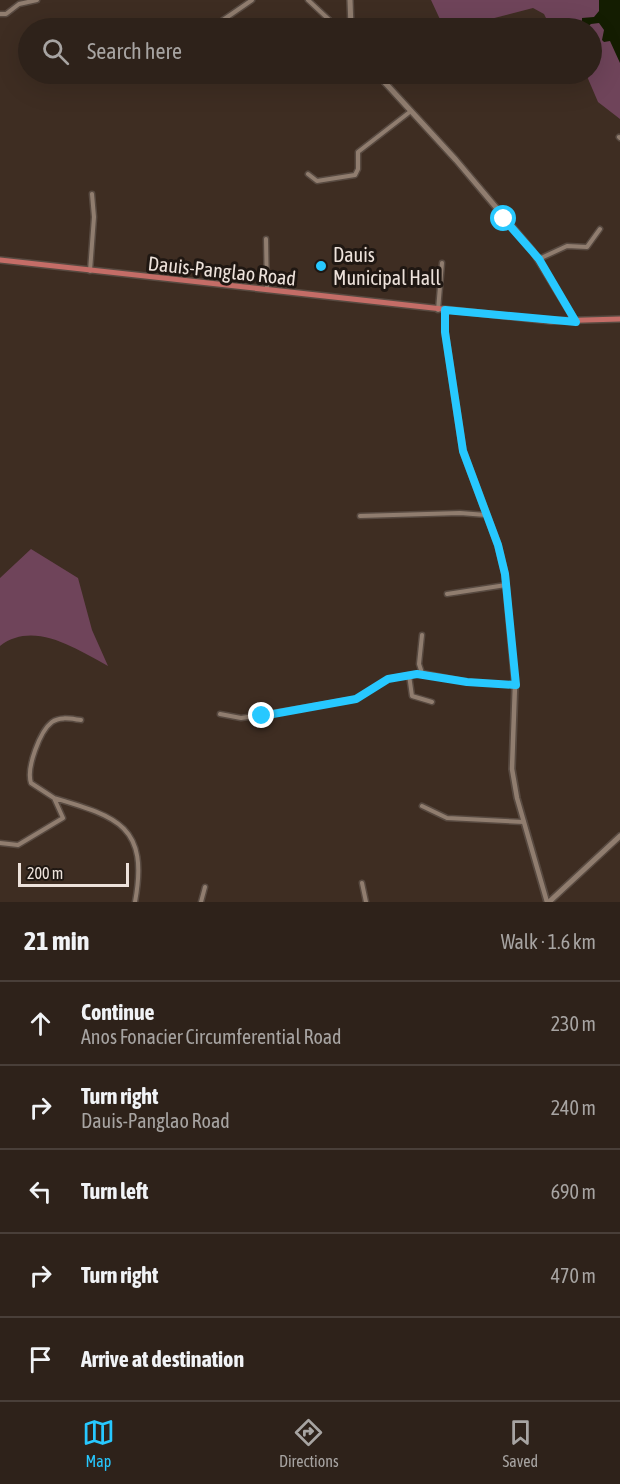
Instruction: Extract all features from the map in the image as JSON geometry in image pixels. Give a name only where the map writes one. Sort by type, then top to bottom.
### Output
[{"type":"main road","points":[[350,0],[351,18]]},
{"type":"main road","points":[[386,84],[539,259],[576,322]]},
{"type":"main road","name":"Dauis-Panglao Road","points":[[0,260],[441,310],[576,322],[620,319]]},
{"type":"main road","points":[[548,902],[620,836]]},
{"type":"street","points":[[0,14],[6,14],[19,4],[37,0]]},
{"type":"street","points":[[226,18],[252,0]]},
{"type":"street","points":[[308,0],[327,18]]},
{"type":"street","points":[[308,174],[317,181],[355,175],[358,169],[358,152],[411,111]]},
{"type":"street","points":[[90,272],[94,217],[92,194]]},
{"type":"street","points":[[539,259],[567,246],[587,247],[600,229]]},
{"type":"street","points":[[266,239],[267,291]]},
{"type":"street","points":[[442,263],[441,310],[463,451],[498,545],[506,585],[516,685],[512,769],[524,822],[548,902]]},
{"type":"street","points":[[360,516],[460,513],[486,515]]},
{"type":"street","points":[[447,594],[506,585]]},
{"type":"street","points":[[422,635],[419,664],[422,673]]},
{"type":"street","points":[[220,714],[242,718],[262,716],[356,699],[388,679],[422,673],[467,682],[516,685]]},
{"type":"street","points":[[409,675],[412,696],[432,702]]},
{"type":"street","points":[[81,720],[59,719],[51,722],[32,754],[31,783],[54,798],[106,815],[129,831],[134,839],[139,872],[135,902]]},
{"type":"street","points":[[0,843],[18,845],[63,818],[54,798]]},
{"type":"street","points":[[422,806],[447,818],[524,822]]},
{"type":"street","points":[[362,883],[366,902]]},
{"type":"street","points":[[201,902],[205,887]]},
{"type":"shaded area","points":[[431,0],[603,0],[620,54],[620,119],[598,102],[590,84],[602,84],[602,18],[546,18],[544,14],[533,8],[494,18],[439,18]]},
{"type":"shaded area","points":[[599,0],[620,0],[620,63],[610,41],[602,40],[604,30],[602,18],[582,18],[594,17],[599,11]]},
{"type":"shaded area","points":[[31,549],[78,578],[92,630],[108,666],[69,645],[41,636],[13,639],[0,646],[0,578]]},
{"type":"place","name":"Dauis Municipal Hall","points":[[321,266]]},
{"type":"route","points":[[262,716],[333,701],[356,699],[388,679],[422,673],[467,682],[516,685],[505,574],[498,545],[463,451],[445,332],[445,310],[576,322],[539,259],[504,219]]}]
